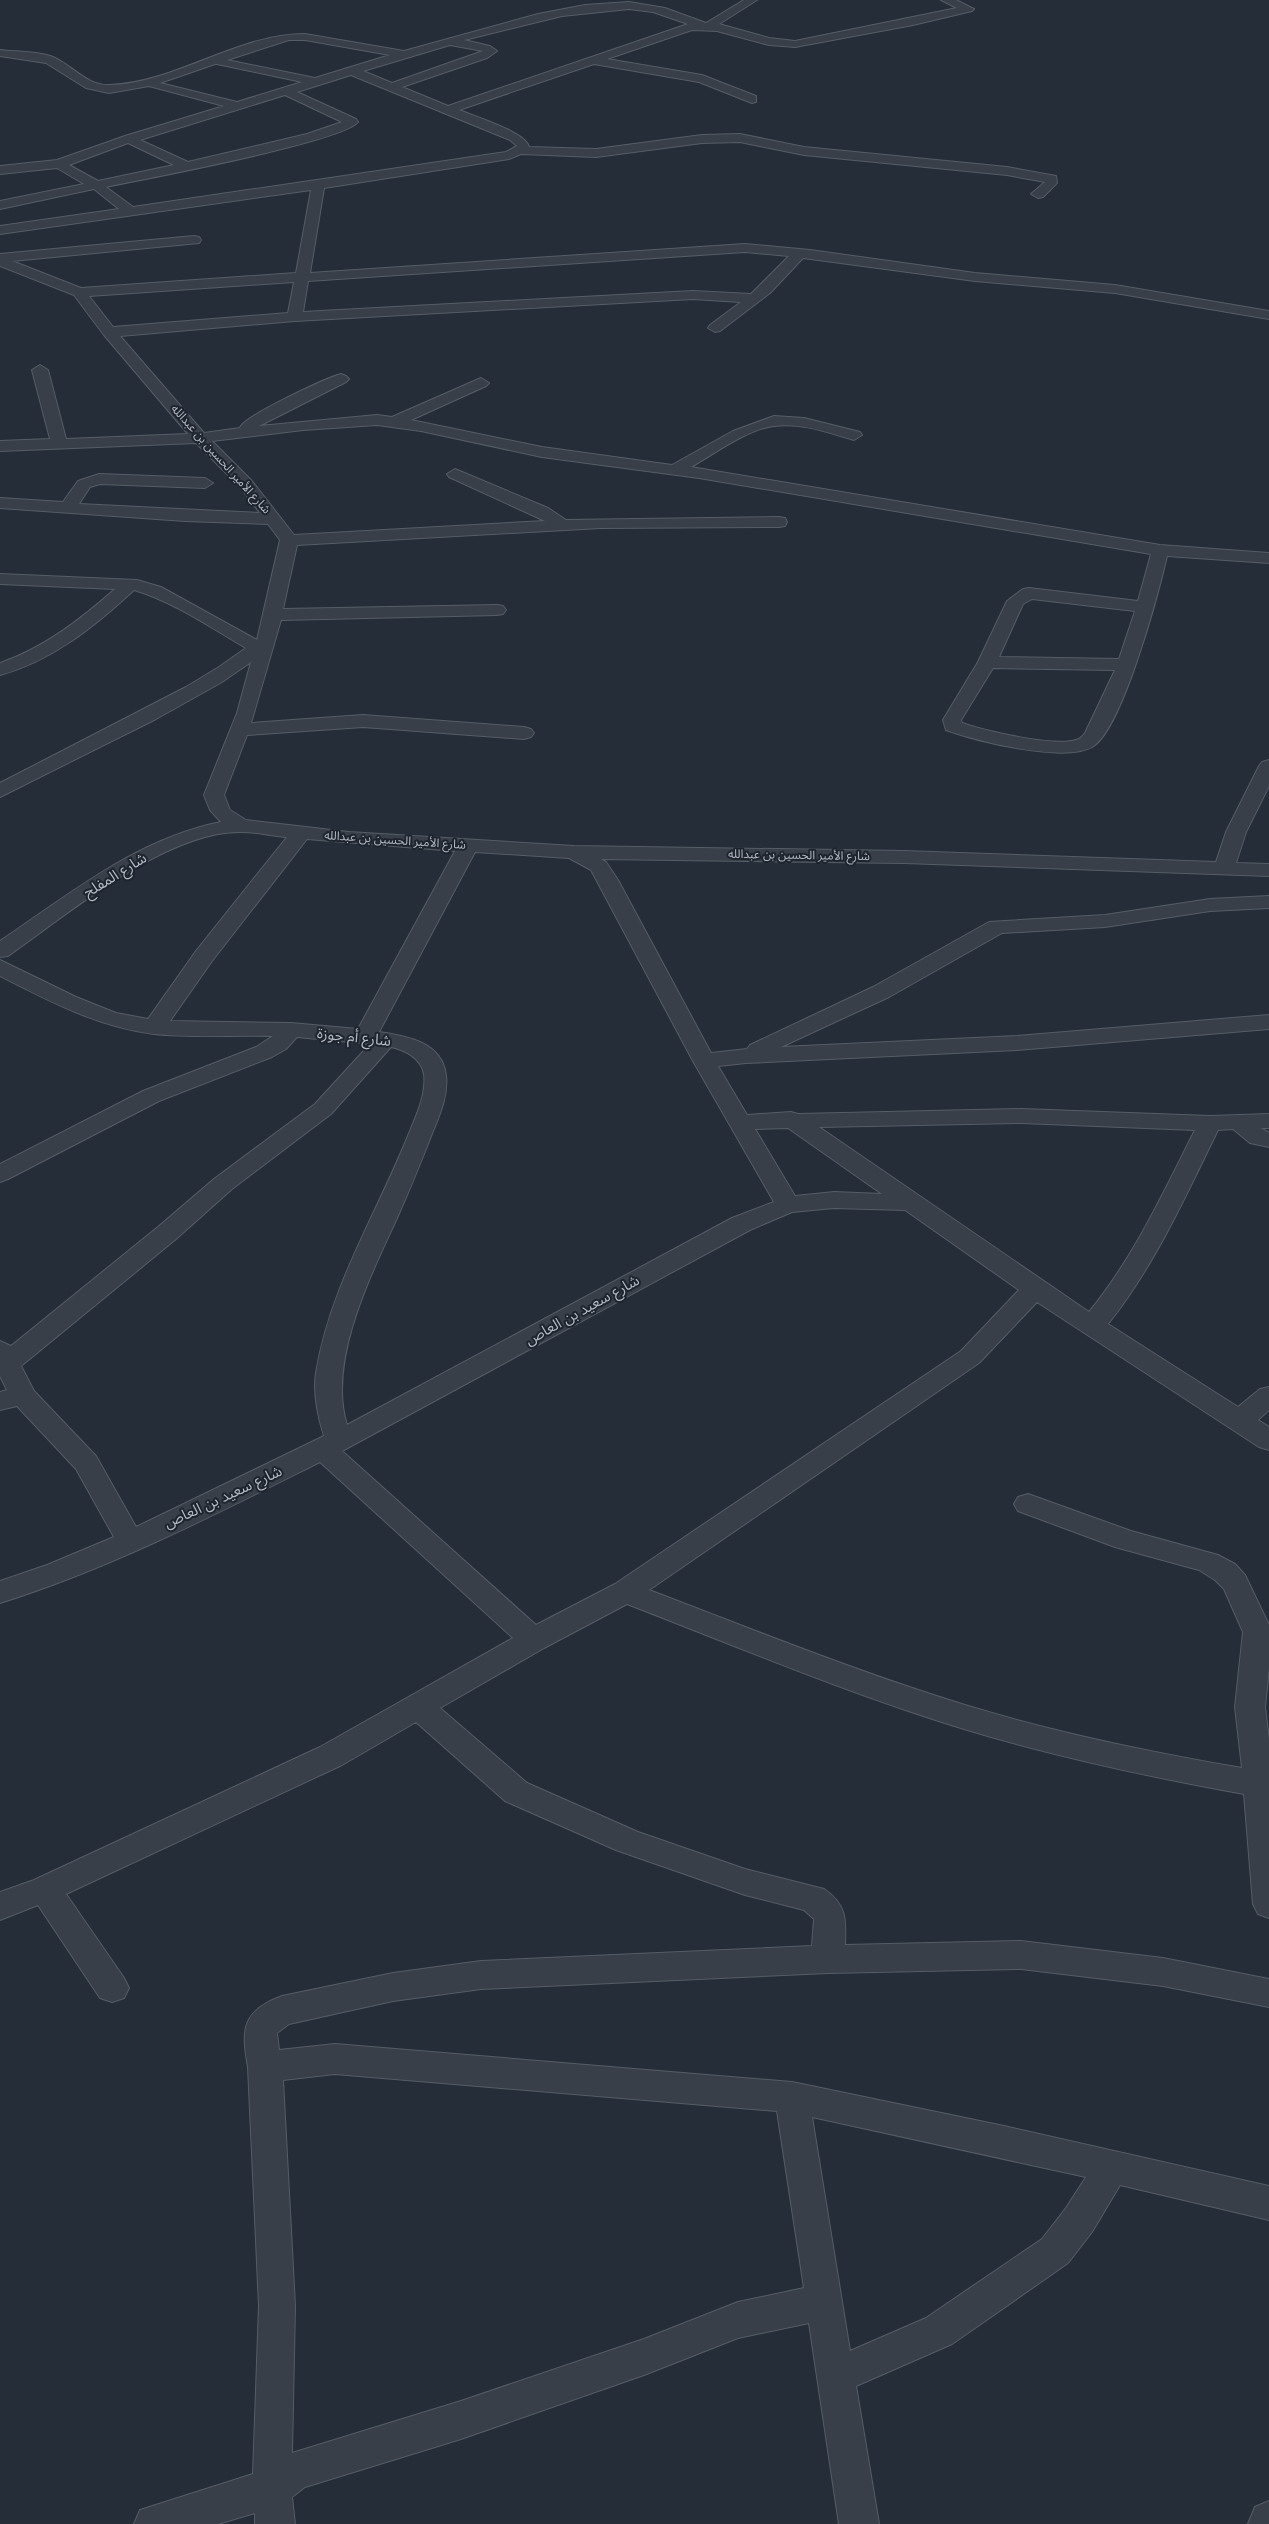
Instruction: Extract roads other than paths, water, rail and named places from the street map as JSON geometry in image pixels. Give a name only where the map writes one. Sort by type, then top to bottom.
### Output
[{"type":"street","points":[[447,110],[591,60],[706,26],[752,0]]},
{"type":"street","points":[[0,170],[59,164],[129,139],[500,26],[555,15],[627,6],[656,8],[706,26],[776,43],[795,44],[907,24],[968,9],[946,0]]},
{"type":"street","points":[[0,53],[54,62],[69,74],[96,88],[109,89],[151,82],[217,61],[270,41],[296,36],[407,54]]},
{"type":"street","points":[[392,87],[484,56],[491,51],[486,48],[449,42]]},
{"type":"street","points":[[591,60],[702,80],[752,99]]},
{"type":"street","points":[[217,61],[318,82]]},
{"type":"street","points":[[354,72],[514,137],[523,144],[520,150]]},
{"type":"street","points":[[151,82],[156,86],[240,106]]},
{"type":"street","points":[[0,205],[187,166],[326,132],[346,126],[352,122],[288,92]]},
{"type":"street","points":[[0,230],[318,185],[509,155],[520,150],[596,153],[702,139],[740,138],[804,150],[1007,171],[1051,179],[1050,183],[1038,194]]},
{"type":"street","points":[[129,139],[187,166]]},
{"type":"street","points":[[59,164],[96,185],[132,212]]},
{"type":"street","points":[[295,316],[318,185]]},
{"type":"street","points":[[0,259],[194,240]]},
{"type":"street","points":[[0,259],[79,292],[302,276],[609,258],[716,249],[770,249],[974,277],[1115,289],[1269,315]]},
{"type":"street","points":[[714,328],[755,298],[800,253]]},
{"type":"street","name":"شارع الأمير الحسين بن عبدالله","points":[[79,292],[109,332],[200,438],[246,484],[275,519],[289,540],[273,615],[260,650],[246,713],[214,795],[217,808],[226,818],[241,826],[301,833],[574,852],[894,857],[1269,870]]},
{"type":"street","points":[[109,332],[295,316],[693,295],[755,298]]},
{"type":"street","points":[[40,370],[59,443]]},
{"type":"street","points":[[238,433],[262,417],[341,379]]},
{"type":"street","points":[[394,422],[481,382]]},
{"type":"street","points":[[674,470],[757,426],[775,421],[791,422],[854,435]]},
{"type":"street","points":[[0,446],[200,438],[341,422],[394,422],[542,452],[674,470],[1160,550],[1269,558]]},
{"type":"street","points":[[455,474],[542,512],[562,524]]},
{"type":"street","points":[[68,508],[84,484],[99,479],[205,484]]},
{"type":"street","points":[[0,503],[185,516],[275,519]]},
{"type":"street","points":[[289,540],[562,524],[779,522]]},
{"type":"street","points":[[1146,607],[1029,593],[1016,600],[987,662],[952,720],[953,726],[977,735],[1070,747],[1086,743],[1094,734],[1128,665],[1146,607],[1160,550]]},
{"type":"street","points":[[0,590],[8,579],[132,584],[155,590],[260,650],[200,687],[137,722],[0,791]]},
{"type":"street","points":[[3,668],[55,643],[106,607],[132,584]]},
{"type":"street","points":[[273,615],[497,610]]},
{"type":"street","points":[[987,662],[1128,665]]},
{"type":"street","points":[[239,730],[363,722],[524,733]]},
{"type":"street","points":[[1224,868],[1236,832],[1269,766]]},
{"type":"street","name":"شارع المفلح","points":[[0,951],[121,868],[141,857],[199,832],[241,826]]},
{"type":"street","points":[[154,1027],[210,948],[301,833]]},
{"type":"street","points":[[130,1541],[86,1463],[12,1399],[3,1357],[167,1233],[223,1184],[322,1109],[376,1037],[468,846]]},
{"type":"street","points":[[574,852],[599,866],[608,880],[704,1061],[788,1205]]},
{"type":"street","points":[[746,1056],[881,992],[997,926],[1106,921],[1210,905],[1269,902]]},
{"type":"street","name":"شارع أم جوزة","points":[[0,967],[68,1002],[110,1018],[154,1027],[291,1030],[376,1037],[409,1044],[427,1056],[435,1074],[433,1101],[398,1189],[347,1301],[329,1374],[332,1446]]},
{"type":"street","points":[[704,1061],[746,1056],[1026,1042],[1269,1022]]},
{"type":"street","points":[[0,1174],[151,1096],[264,1052],[278,1044],[291,1030]]},
{"type":"street","points":[[738,1122],[791,1119],[1022,1116],[1210,1123],[1269,1121]]},
{"type":"street","points":[[791,1119],[1035,1289],[1269,1440]]},
{"type":"street","points":[[1238,1122],[1258,1138],[1269,1140]]},
{"type":"street","points":[[1092,1326],[1121,1290],[1146,1250],[1210,1123]]},
{"type":"street","name":"شارع سعيد بن العاص","points":[[0,1592],[20,1586],[130,1541],[332,1446],[741,1224],[788,1205],[834,1200],[909,1202]]},
{"type":"street","points":[[0,1906],[45,1889],[331,1756],[534,1640],[625,1592],[769,1492],[970,1357],[1035,1289]]},
{"type":"street","points":[[1239,1421],[1269,1396]]},
{"type":"street","points":[[332,1446],[402,1520],[470,1586],[534,1640]]},
{"type":"street","points":[[1028,1504],[1124,1540],[1208,1562],[1225,1572],[1235,1583],[1263,1629],[1250,1707],[1264,1781],[1269,1904]]},
{"type":"street","points":[[625,1592],[842,1675],[965,1717],[1131,1761],[1264,1781]]},
{"type":"street","points":[[418,1706],[516,1792],[627,1841],[745,1882],[813,1899],[824,1907],[830,1918],[828,1959]]},
{"type":"street","points":[[45,1889],[112,1988]]},
{"type":"street","points":[[275,2524],[272,2488],[277,2306],[265,2067],[260,2030],[266,2019],[282,2011],[393,1987],[481,1975],[828,1959],[1021,1954],[1163,1972],[1269,1993]]},
{"type":"street","points":[[265,2067],[335,2059],[792,2097],[1004,2142],[1269,2203]]},
{"type":"street","points":[[792,2097],[859,2524]]},
{"type":"street","points":[[835,2376],[939,2331],[1055,2251],[1079,2220],[1111,2168]]},
{"type":"street","points":[[154,2524],[272,2488],[295,2471],[470,2417],[644,2357],[738,2320],[823,2302]]}]
